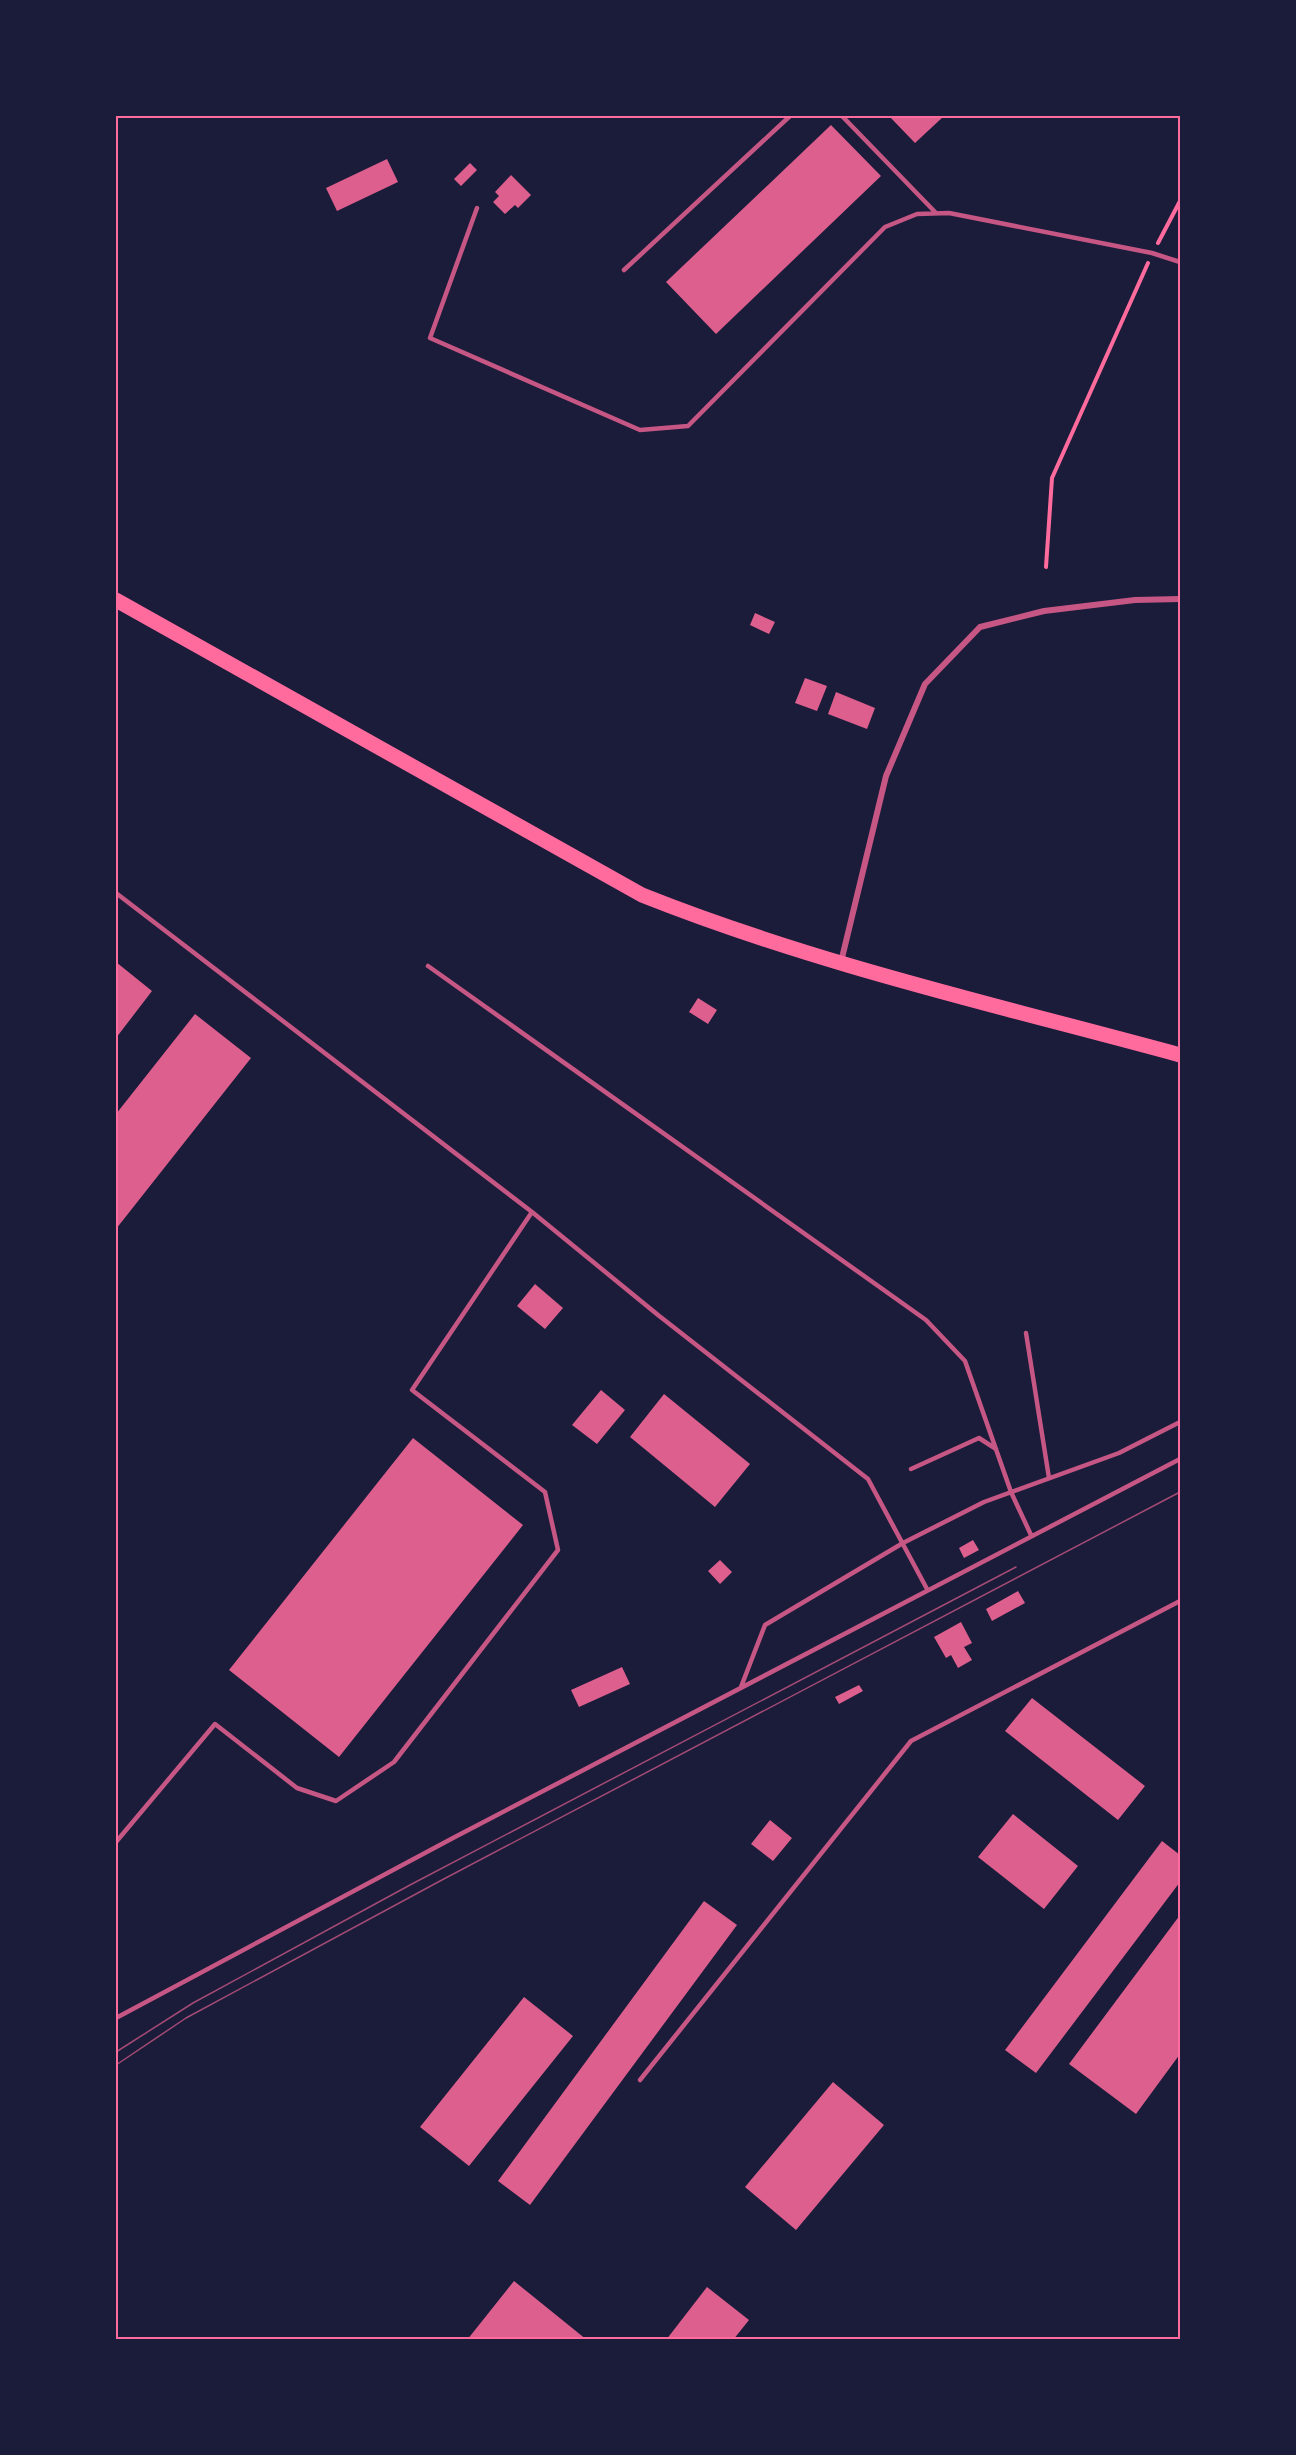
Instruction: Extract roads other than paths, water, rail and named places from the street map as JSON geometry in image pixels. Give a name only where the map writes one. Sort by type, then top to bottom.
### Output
[{"type":"main road","points":[[116,600],[456,788],[642,895],[721,926],[841,962],[1180,1055]]},
{"type":"street","points":[[841,962],[886,776],[925,684],[981,627],[1044,610],[1135,600],[1180,599]]},
{"type":"lane","points":[[624,270],[790,116]]},
{"type":"lane","points":[[842,116],[936,213]]},
{"type":"lane","points":[[477,208],[430,338],[640,430],[688,426],[885,227],[917,214],[949,213],[1152,253],[1180,262]]},
{"type":"lane","points":[[116,893],[532,1212],[658,1315],[868,1479],[927,1589]]},
{"type":"lane","points":[[428,966],[926,1320],[965,1361],[1011,1492],[1031,1535]]},
{"type":"lane","points":[[116,1842],[215,1724],[297,1788],[336,1801],[394,1762],[558,1550],[545,1492],[412,1390],[532,1212]]},
{"type":"lane","points":[[1026,1333],[1048,1479]]},
{"type":"lane","points":[[741,1687],[765,1625],[903,1543],[984,1502],[1119,1453],[1180,1422]]},
{"type":"lane","points":[[911,1469],[979,1438],[996,1449]]},
{"type":"lane","points":[[116,2018],[927,1589],[1180,1459]]},
{"type":"lane","points":[[640,2080],[911,1741],[1180,1601]]},
{"type":"tram line","points":[[116,2065],[186,2018],[440,1881],[1180,1492]]},
{"type":"tram line","points":[[116,2052],[193,2003],[410,1885],[1016,1567]]}]
